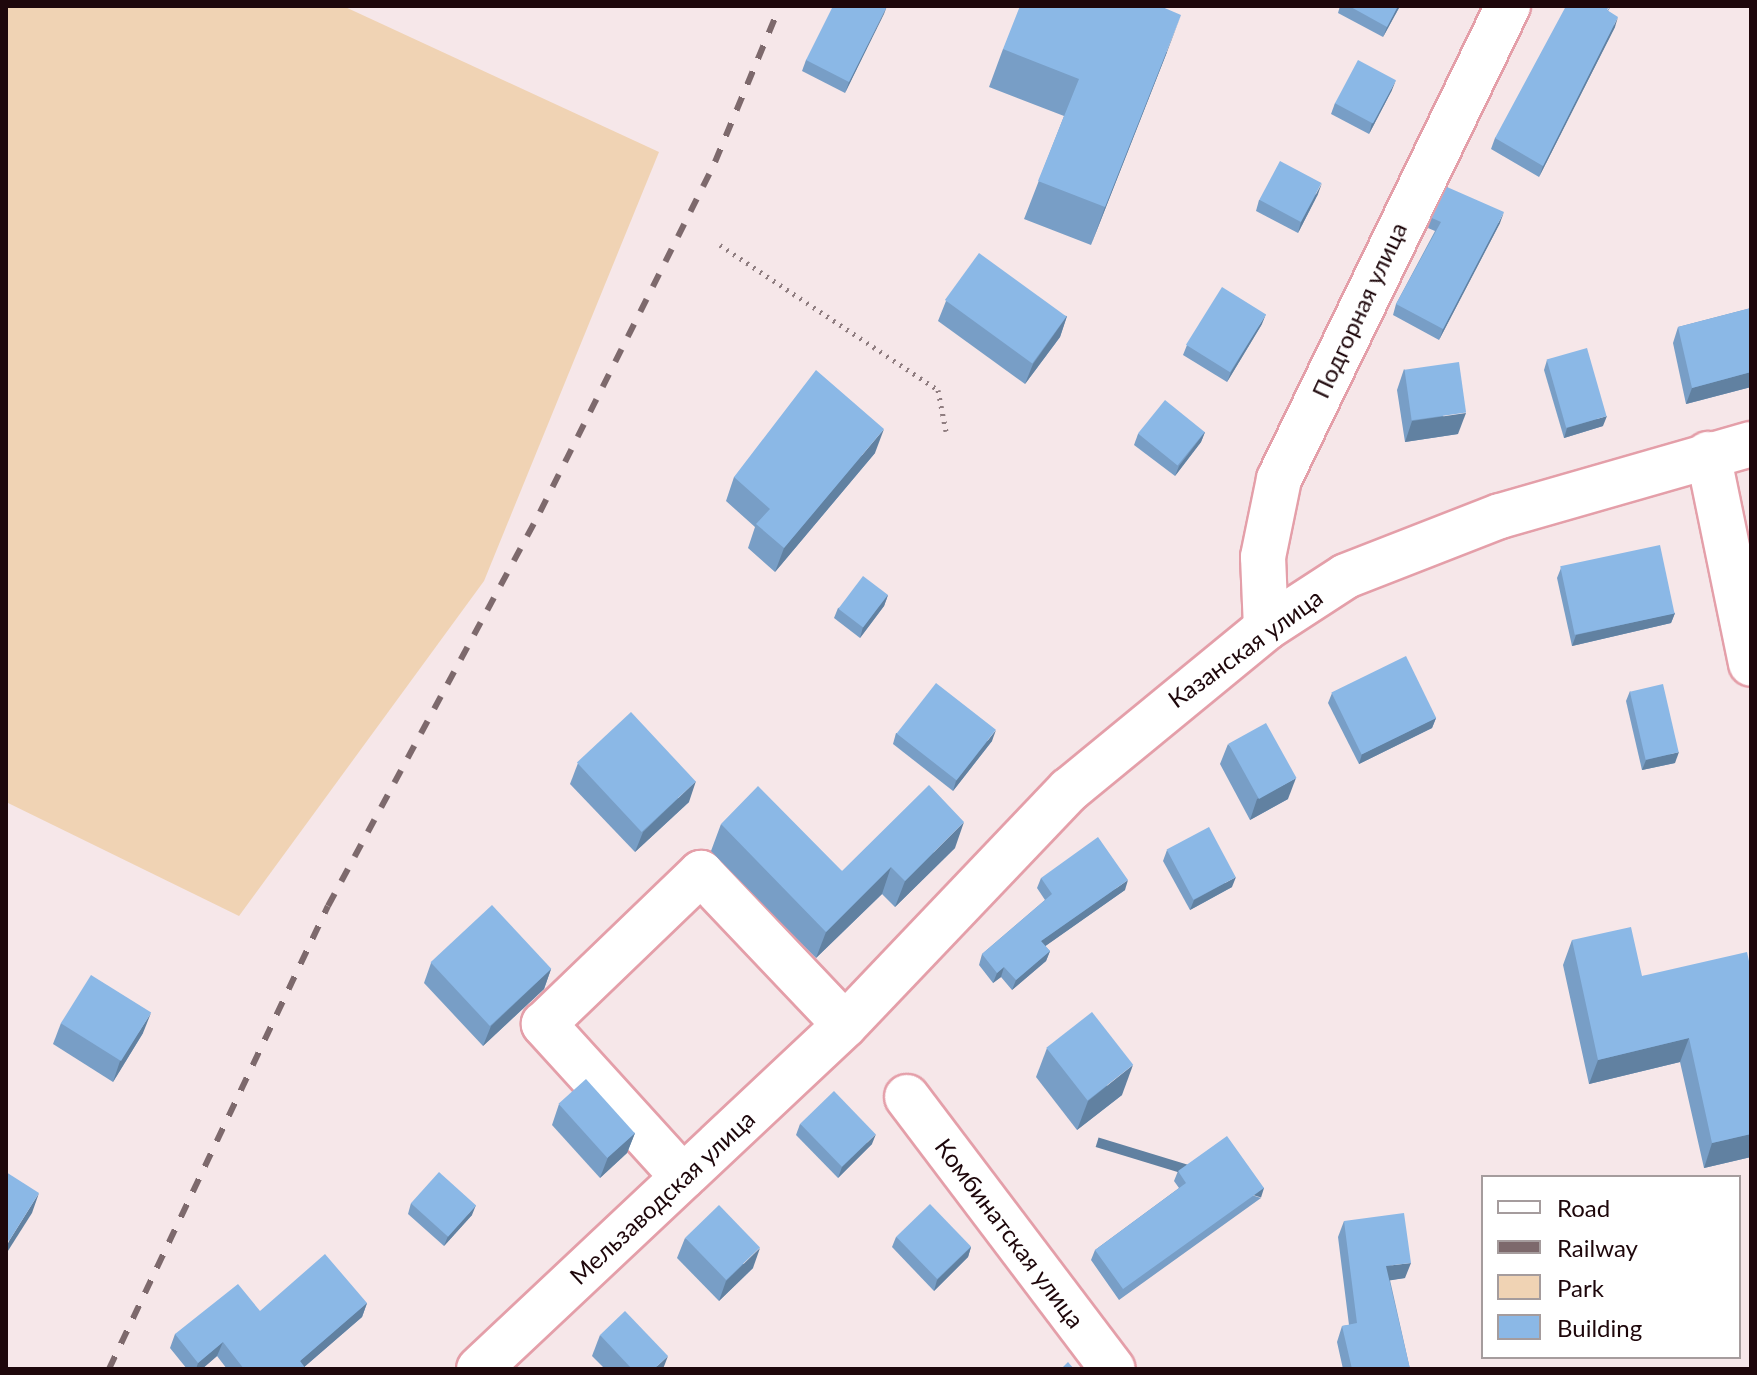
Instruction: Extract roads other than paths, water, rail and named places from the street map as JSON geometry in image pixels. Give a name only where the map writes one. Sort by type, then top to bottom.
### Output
[{"type":"street","name":"Подгорная улица","points":[[1266,628],[1263,557],[1279,479],[1508,6]]},
{"type":"street","name":"Казанская улица","points":[[845,1025],[1069,790],[1266,628],[1374,565],[1500,516],[1751,444]]},
{"type":"street","points":[[1708,454],[1751,664]]},
{"type":"street","points":[[683,1177],[544,1024],[701,873],[845,1025]]},
{"type":"street","name":"Мельзаводская улица","points":[[479,1369],[845,1025]]},
{"type":"street","name":"Комбинатская улица","points":[[907,1097],[1113,1369]]},
{"type":"railway","points":[[109,1369],[328,906],[540,512],[715,162],[780,6]]}]
